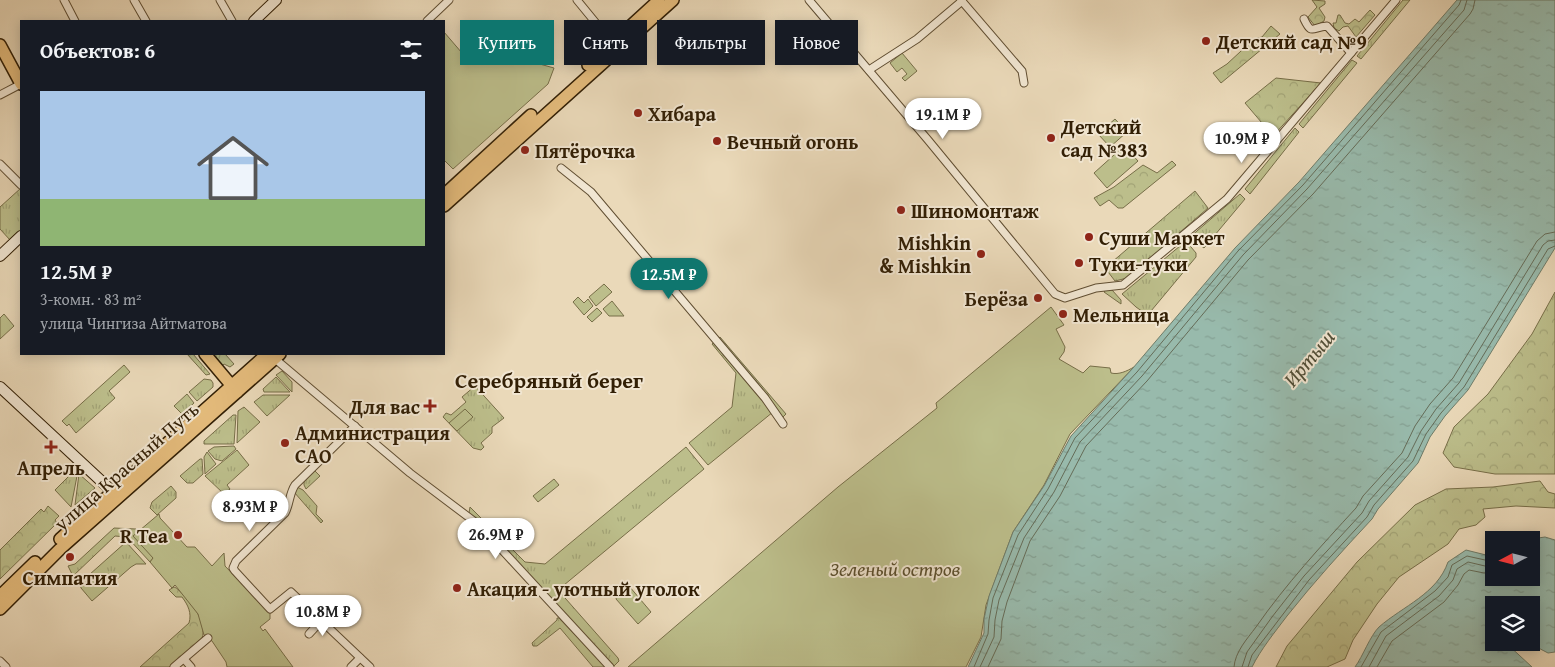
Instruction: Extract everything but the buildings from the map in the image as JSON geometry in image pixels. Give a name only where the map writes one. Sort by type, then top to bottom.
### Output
[{"type":"main road","points":[[445,194],[658,0]]},
{"type":"main road","points":[[445,205],[672,0]]},
{"type":"main road","points":[[0,46],[20,82]]},
{"type":"main road","points":[[206,355],[235,390]]},
{"type":"main road","name":"улица Красный Путь","points":[[5,595],[60,549],[273,355]]},
{"type":"main road","name":"улица Красный Путь","points":[[0,609],[5,595],[55,544],[113,492],[235,390]]},
{"type":"street","points":[[64,0],[74,20]]},
{"type":"street","points":[[134,0],[145,20]]},
{"type":"street","points":[[220,0],[231,20]]},
{"type":"street","points":[[255,20],[276,0]]},
{"type":"street","points":[[428,20],[449,0]]},
{"type":"street","points":[[577,0],[593,20]]},
{"type":"street","points":[[809,0],[1059,297],[1065,298],[1096,288],[1123,285],[1227,199],[1396,0]]},
{"type":"street","points":[[869,70],[917,39],[961,0],[1022,71],[1024,83]]},
{"type":"street","points":[[1304,18],[1308,28],[1311,30],[1327,26],[1351,53]]},
{"type":"street","points":[[0,95],[20,85]]},
{"type":"street","points":[[0,164],[20,184]]},
{"type":"street","points":[[561,168],[591,192],[631,237],[765,398],[783,424]]},
{"type":"street","points":[[0,256],[20,237]]},
{"type":"street","points":[[273,355],[410,473],[479,525],[610,667]]},
{"type":"street","points":[[0,387],[113,492]]},
{"type":"street","points":[[355,426],[294,485],[285,513],[236,561],[234,566],[235,571],[270,609],[291,592],[370,667]]},
{"type":"street","points":[[308,634],[322,620]]},
{"type":"street","points":[[174,667],[208,638]]},
{"type":"street","points":[[351,667],[360,658]]},
{"type":"street","points":[[184,659],[191,667]]},
{"type":"street","points":[[0,661],[6,667]]},
{"type":"green space","points":[[1312,0],[1325,1],[1325,4],[1319,8],[1325,17],[1324,21],[1315,26],[1308,17],[1317,7]]},
{"type":"green space","points":[[1403,0],[1410,0],[1361,59],[1357,56]]},
{"type":"green space","points":[[1370,10],[1375,15],[1356,37],[1348,26],[1343,27],[1339,31],[1334,28],[1333,23],[1336,23],[1338,15],[1340,15],[1345,23],[1349,24],[1355,19],[1359,22]]},
{"type":"green space","points":[[1271,26],[1280,34],[1221,83],[1213,73],[1227,64],[1254,39],[1262,37]]},
{"type":"green space","points":[[445,33],[460,51],[460,65],[543,65],[554,68],[548,84],[453,169],[445,161]]},
{"type":"green space","points":[[902,53],[917,71],[905,81],[902,78],[907,74],[902,68],[897,72],[890,63]]},
{"type":"green space","points":[[1352,60],[1357,63],[1303,128],[1299,124]]},
{"type":"green space","points":[[1276,78],[1321,83],[1273,136],[1245,103]]},
{"type":"green space","points":[[1115,119],[1127,132],[1110,147],[1098,134]]},
{"type":"green space","points":[[1295,128],[1299,132],[1250,194],[1245,189]]},
{"type":"green space","points":[[1124,146],[1138,161],[1107,188],[1094,173]]},
{"type":"green space","points":[[1172,161],[1176,165],[1123,208],[1118,208],[1109,200],[1100,206],[1094,198],[1114,187],[1143,165],[1157,173]]},
{"type":"green space","points":[[20,189],[20,233],[10,240],[0,229],[0,207]]},
{"type":"green space","points":[[1195,191],[1208,208],[1127,278],[1115,281],[1105,268]]},
{"type":"green space","points":[[1240,194],[1245,199],[1204,248],[1190,237]]},
{"type":"green space","points":[[1186,241],[1196,253],[1196,257],[1151,311],[1146,314],[1122,294]]},
{"type":"green space","points":[[604,284],[612,292],[596,306],[589,297]]},
{"type":"green space","points":[[1106,289],[1112,290],[1121,300],[1121,304],[1104,292]]},
{"type":"green space","points":[[1555,292],[1555,474],[1495,474],[1454,467],[1443,453],[1454,427],[1488,394],[1532,334]]},
{"type":"green space","points":[[578,297],[584,303],[588,299],[593,306],[584,315],[573,302]]},
{"type":"green space","points":[[612,301],[624,316],[609,316],[603,309]]},
{"type":"green space","name":"Зеленый остров","points":[[1051,307],[1064,325],[1056,329],[1065,347],[1059,359],[1083,373],[1090,366],[1110,368],[1111,373],[1123,372],[1134,367],[1070,434],[1044,485],[1013,532],[986,605],[981,637],[966,667],[628,667],[838,487],[937,408],[936,403]]},
{"type":"green space","points":[[597,308],[602,313],[592,322],[587,317]]},
{"type":"green space","points":[[4,314],[14,326],[0,339],[0,318]]},
{"type":"green space","points":[[720,337],[786,414],[781,419],[773,412],[708,465],[689,443],[732,407],[736,373],[712,344]]},
{"type":"green space","points":[[188,355],[194,355],[210,374],[206,375]]},
{"type":"green space","points":[[213,355],[226,355],[234,364],[230,367],[224,364],[222,366]]},
{"type":"green space","points":[[124,365],[130,372],[109,391],[115,398],[76,433],[69,424],[67,426],[62,421]]},
{"type":"green space","points":[[282,371],[292,382],[292,392],[276,375]]},
{"type":"green space","points":[[276,377],[290,392],[264,392],[263,389]]},
{"type":"green space","points":[[204,379],[211,380],[213,387],[197,401],[189,392]]},
{"type":"green space","points":[[475,386],[504,418],[492,427],[492,433],[481,443],[484,447],[481,450],[473,448],[443,417],[446,413],[451,415],[466,402],[462,397]]},
{"type":"green space","points":[[187,394],[194,403],[182,414],[174,406]]},
{"type":"green space","points":[[263,395],[290,395],[267,416],[254,402]]},
{"type":"green space","points":[[244,407],[260,422],[237,443],[238,411]]},
{"type":"green space","points":[[465,409],[473,417],[457,431],[449,423]]},
{"type":"green space","points":[[233,415],[236,415],[234,444],[204,444],[204,441]]},
{"type":"green space","points":[[234,446],[236,449],[222,461],[215,459],[208,451],[214,447]]},
{"type":"green space","points":[[686,447],[704,469],[558,590],[618,658],[619,661],[614,666],[469,513],[470,507],[525,562],[545,564]]},
{"type":"green space","points":[[237,450],[249,465],[227,485],[230,489],[224,494],[205,476]]},
{"type":"green space","points":[[207,452],[216,464],[205,474],[204,457]]},
{"type":"green space","points":[[202,459],[203,474],[193,483],[187,483],[180,476]]},
{"type":"green space","points":[[314,470],[320,476],[306,489],[304,480]]},
{"type":"green space","points":[[73,472],[77,476],[71,507],[55,490]]},
{"type":"green space","points":[[79,474],[95,488],[75,505]]},
{"type":"green space","points":[[554,479],[559,485],[538,502],[533,496]]},
{"type":"green space","points":[[1540,481],[1548,492],[1555,494],[1555,508],[1516,506],[1483,509],[1485,517],[1476,525],[1459,529],[1448,544],[1399,577],[1377,604],[1353,640],[1345,659],[1327,667],[1276,667],[1287,646],[1357,562],[1415,505],[1446,489],[1493,487]]},
{"type":"green space","points":[[171,486],[176,492],[176,498],[157,515],[150,508],[152,502]]},
{"type":"green space","points":[[297,487],[303,490],[317,506],[316,514],[323,521],[321,523],[294,492]]},
{"type":"green space","points":[[48,506],[59,516],[55,520],[57,523],[0,579],[0,550],[41,509],[44,512]]},
{"type":"green space","points":[[159,514],[160,518],[187,547],[195,547],[212,566],[224,553],[225,566],[270,613],[270,619],[260,627],[263,631],[265,629],[293,667],[227,667],[226,662],[212,641],[204,635],[198,614],[175,585],[172,588],[150,562],[153,558],[133,536]]},
{"type":"green space","points":[[114,528],[136,529],[157,553],[150,562],[127,537],[115,536],[73,576],[68,566],[75,564]]},
{"type":"green space","points":[[126,542],[146,564],[136,564],[131,567],[92,601],[81,588],[80,583]]},
{"type":"green space","points":[[629,586],[651,612],[638,624],[616,599]]},
{"type":"green space","points":[[174,587],[183,594],[198,614],[203,629],[202,638],[169,667],[140,667],[189,623],[190,612],[186,603],[182,597],[176,597],[169,590]]},
{"type":"green space","points":[[557,618],[606,667],[593,667],[560,628],[537,646],[533,646],[532,643]]},
{"type":"water","name":"Иртыш","points":[[1457,0],[1555,0],[1555,248],[1468,390],[1445,416],[1430,437],[1418,463],[1378,509],[1372,519],[1297,603],[1268,641],[1252,667],[968,667],[984,633],[984,619],[989,596],[1013,532],[1044,486],[1071,436],[1133,368],[1235,248],[1299,182]]},
{"type":"water","points":[[1540,538],[1555,540],[1555,652],[1548,653],[1540,649],[1540,596],[1485,596],[1485,651],[1515,651],[1532,667],[1355,667],[1379,627],[1428,591],[1443,573],[1448,562],[1466,550],[1485,555],[1485,586],[1540,586]]},
{"type":"place","name":"Детский сад №9","points":[[1206,41]]},
{"type":"place","name":"Хибара","points":[[638,113]]},
{"type":"place","name":"Детский сад №383","points":[[1051,138]]},
{"type":"place","name":"Вечный огонь","points":[[717,141]]},
{"type":"place","name":"Пятёрочка","points":[[525,150]]},
{"type":"place","name":"Шиномонтаж","points":[[901,210]]},
{"type":"place","name":"Суши Маркет","points":[[1089,237]]},
{"type":"place","name":"Mishkin & Mishkin","points":[[981,254]]},
{"type":"place","name":"Туки-туки","points":[[1079,263]]},
{"type":"place","name":"Берёза","points":[[1038,298]]},
{"type":"place","name":"Мельница","points":[[1063,314]]},
{"type":"place","name":"Для вас","points":[[430,406]]},
{"type":"place","name":"Администрация САО","points":[[285,443]]},
{"type":"place","name":"Апрель","points":[[51,447]]},
{"type":"place","name":"R Tea","points":[[178,535]]},
{"type":"place","name":"Симпатия","points":[[70,557]]},
{"type":"place","name":"Акация - уютный уголок","points":[[457,588]]},
{"type":"district","name":"Серебряный берег","points":[[549,380]]}]
